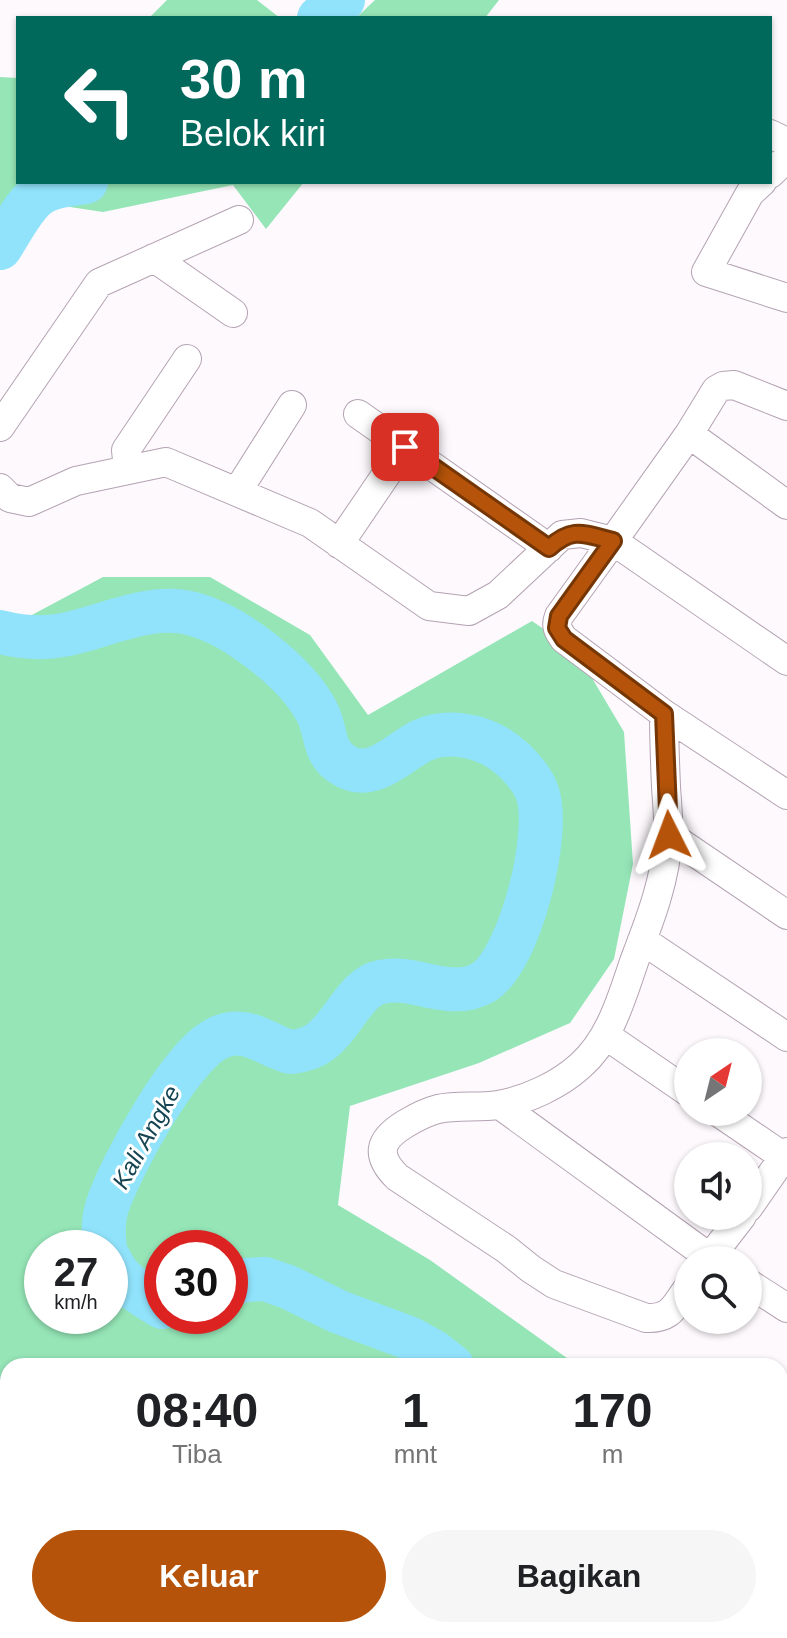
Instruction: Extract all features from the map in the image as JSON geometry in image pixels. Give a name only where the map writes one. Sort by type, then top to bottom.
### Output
[{"type":"street","points":[[772,172],[787,158]]},
{"type":"street","points":[[760,184],[750,193],[706,272],[787,298]]},
{"type":"street","points":[[0,427],[99,283],[239,220]]},
{"type":"street","points":[[154,258],[233,313]]},
{"type":"street","points":[[128,470],[126,450],[187,359]]},
{"type":"street","points":[[787,406],[734,385],[716,390],[689,434],[559,616],[557,628],[564,639],[664,714],[787,795]]},
{"type":"street","points":[[237,492],[292,405]]},
{"type":"street","points":[[358,414],[549,548]]},
{"type":"street","points":[[689,434],[787,505]]},
{"type":"street","points":[[339,544],[405,447]]},
{"type":"street","points":[[0,488],[10,498],[29,502],[76,481],[166,462],[310,523],[429,606],[469,611],[498,595],[562,535],[581,533],[613,541],[787,661]]},
{"type":"street","points":[[664,714],[669,835],[665,866],[642,940],[605,1035],[582,1065],[536,1094],[500,1105],[439,1109],[418,1116],[389,1135],[383,1153],[387,1167],[397,1177],[554,1284],[646,1318],[659,1319],[674,1307]]},
{"type":"street","points":[[669,835],[787,915]]},
{"type":"street","points":[[642,940],[787,1037]]},
{"type":"street","points":[[605,1035],[674,1082]]},
{"type":"street","points":[[500,1105],[693,1246]]},
{"type":"street","points":[[735,1126],[783,1165],[762,1191]]},
{"type":"street","points":[[762,1292],[787,1308]]},
{"type":"green space","points":[[167,0],[257,0],[277,16],[151,16]]},
{"type":"green space","points":[[375,0],[499,0],[487,16],[358,16]]},
{"type":"green space","points":[[0,77],[16,78],[16,184],[302,184],[266,229],[233,185],[103,212],[37,202],[0,249]]},
{"type":"green space","points":[[103,577],[210,577],[310,635],[368,715],[532,621],[576,651],[624,732],[633,864],[614,959],[570,1023],[479,1063],[350,1106],[338,1205],[430,1260],[567,1358],[0,1358],[0,632]]},
{"type":"waterway","name":"Kali Angke","points":[[321,16],[343,0]]},
{"type":"waterway","name":"Kali Angke","points":[[0,248],[24,209],[36,196],[71,184]]},
{"type":"waterway","name":"Kali Angke","points":[[0,632],[31,637],[55,636],[144,613],[177,611],[193,614],[227,628],[280,667],[308,697],[317,712],[328,748],[345,766],[365,771],[385,764],[431,737],[473,737],[492,745],[517,764],[535,787],[541,811],[536,864],[521,922],[510,948],[497,969],[484,982],[459,989],[406,981],[372,985],[355,1000],[326,1037],[304,1050],[289,1052],[256,1037],[241,1034],[218,1038],[187,1066],[138,1140],[114,1189],[106,1212],[104,1230]]},
{"type":"waterway","name":"Kali Angke","points":[[248,1280],[265,1279],[288,1287],[339,1312],[409,1338],[442,1358]]},
{"type":"waterway","name":"Kali Angke","points":[[128,1283],[144,1296]]},
{"type":"route","points":[[405,447],[549,548],[562,535],[581,533],[613,541],[559,616],[557,628],[564,639],[664,714],[669,835]]}]
